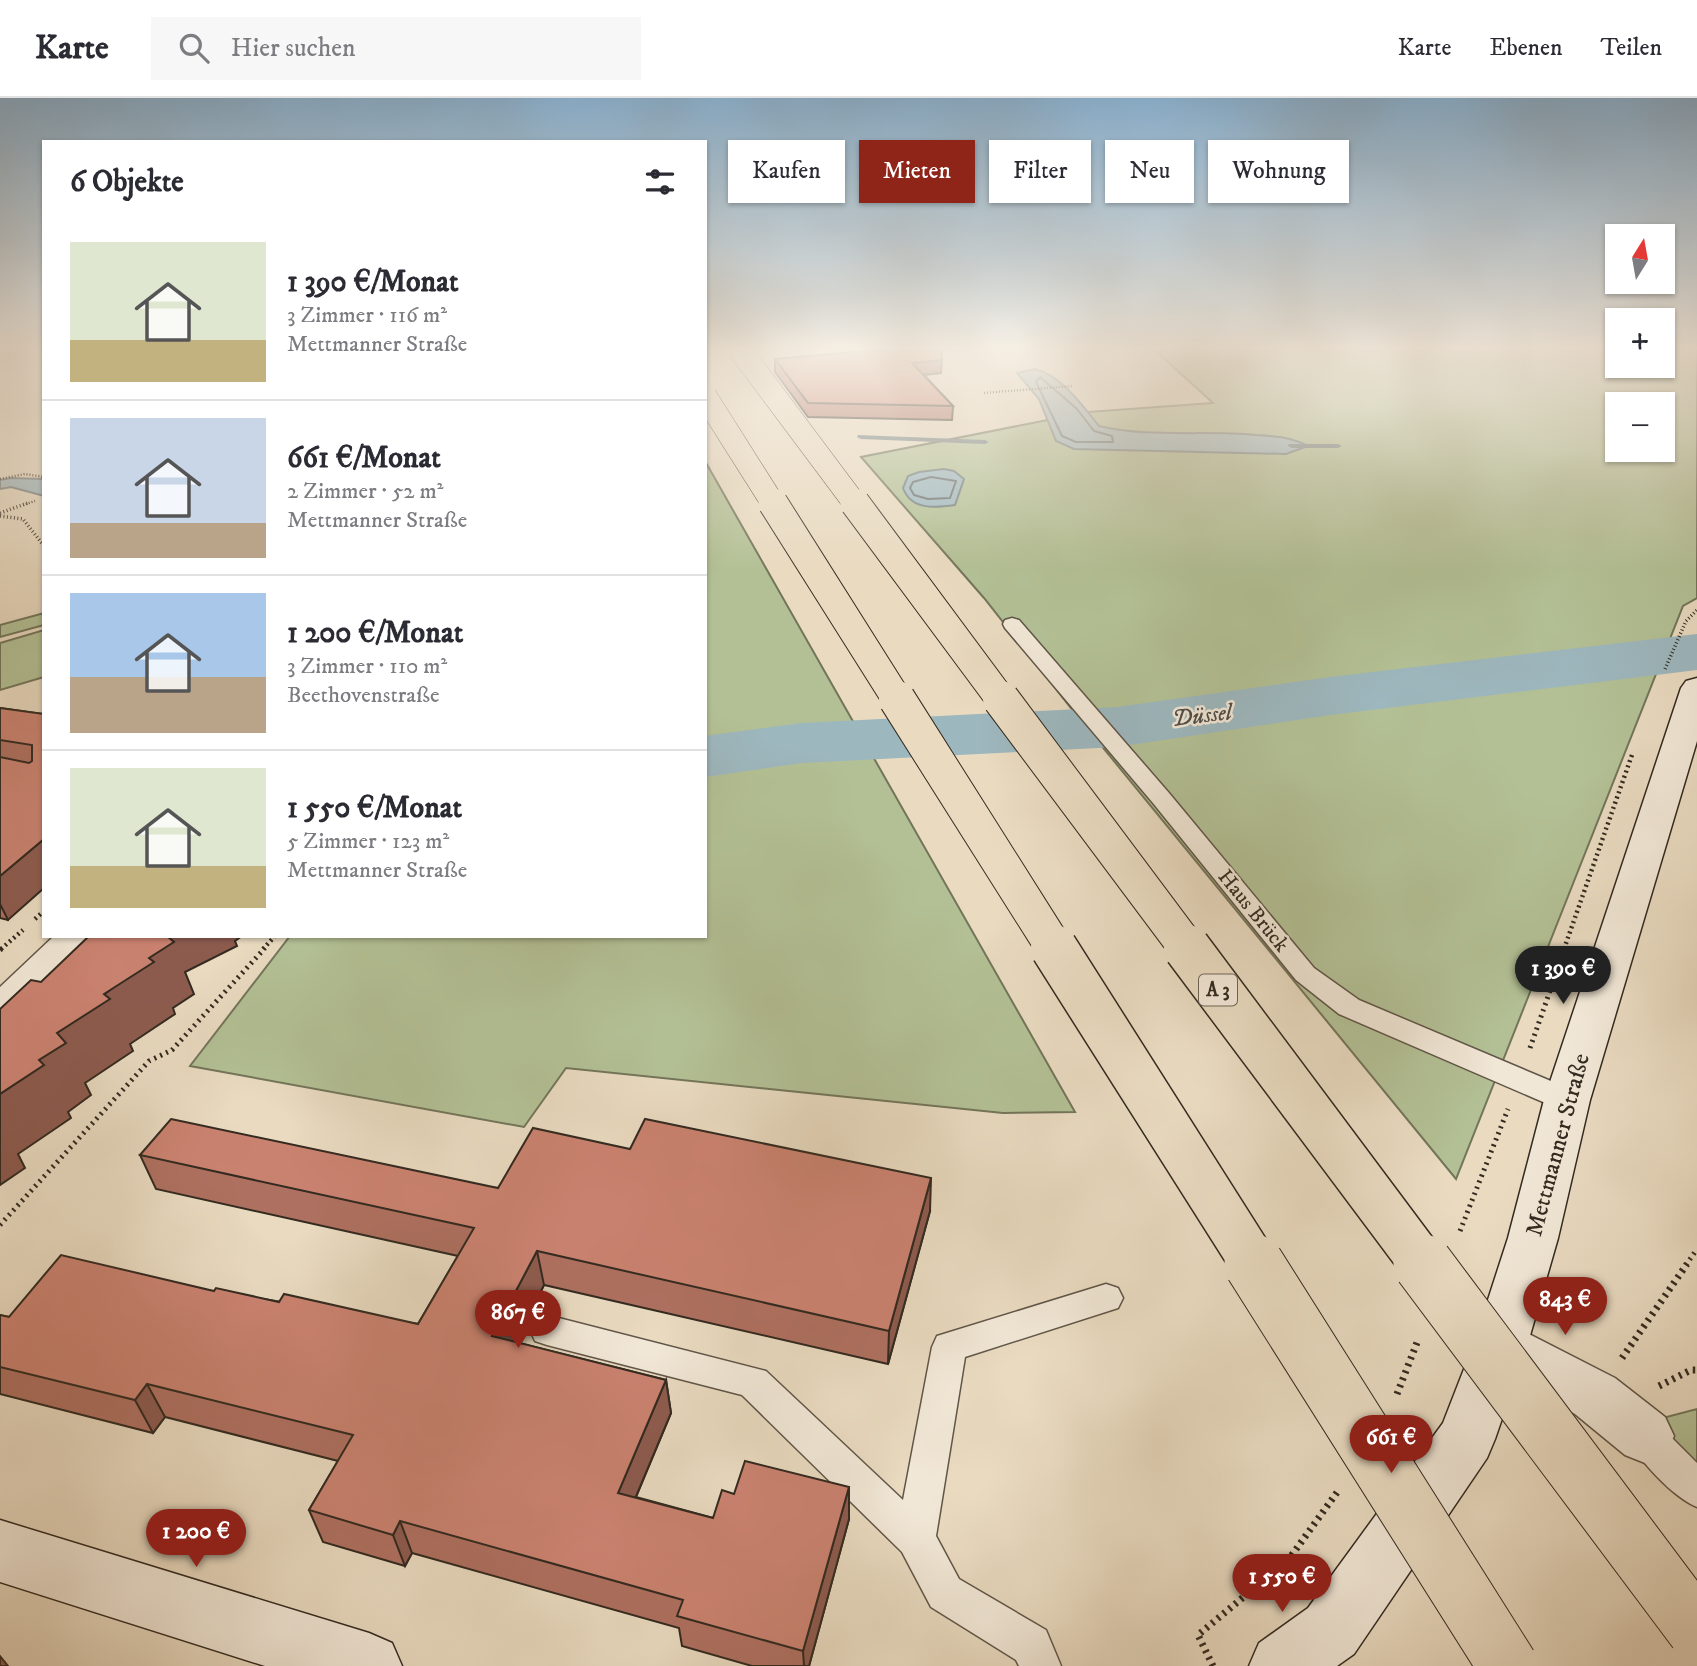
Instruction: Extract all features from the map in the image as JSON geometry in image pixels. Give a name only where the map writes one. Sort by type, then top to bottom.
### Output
[{"type":"highway","points":[[722,423],[1508,1666]]},
{"type":"highway","name":"A 3","points":[[794,423],[1697,1630]]},
{"type":"main road","name":"Mettmanner Straße","points":[[1282,1666],[1331,1631],[1466,1439],[1500,1346],[1533,1238],[1567,1100],[1688,739],[1679,684]]},
{"type":"main road","points":[[0,1011],[77,938]]},
{"type":"main road","points":[[1500,1346],[1595,1396],[1645,1436]]},
{"type":"main road","points":[[0,1551],[369,1666]]},
{"type":"lane","name":"Haus Brück","points":[[1012,624],[1161,798],[1305,974],[1349,1007],[1567,1100]]},
{"type":"lane","points":[[916,1538],[949,1347],[1107,1298]]},
{"type":"lane","points":[[547,1331],[753,1382],[916,1538],[945,1593],[1031,1644],[1040,1666]]},
{"type":"lane","points":[[1645,1436],[1697,1489]]},
{"type":"path","points":[[0,479],[25,474],[42,477]]},
{"type":"path","points":[[0,515],[35,501]]},
{"type":"path","points":[[0,515],[23,519],[42,544]]},
{"type":"path","points":[[1679,684],[1684,626],[1697,610]]},
{"type":"path","points":[[1459,1234],[1519,1079],[1636,743]]},
{"type":"path","points":[[0,1225],[149,1061],[172,1050],[273,938]]},
{"type":"path","points":[[1595,1396],[1697,1249]]},
{"type":"path","points":[[1396,1397],[1419,1336]]},
{"type":"path","points":[[1213,1666],[1198,1635],[1289,1559],[1341,1485]]},
{"type":"green space","points":[[1032,423],[1605,423],[1605,462],[1675,462],[1675,423],[1697,423],[1697,598],[1683,606],[1456,1179],[1082,722],[984,598],[861,457]]},
{"type":"green space","points":[[707,465],[1075,1112],[1003,1113],[566,1068],[524,1127],[190,1066],[288,938],[707,938]]},
{"type":"green space","points":[[42,614],[42,626],[0,637],[0,625]]},
{"type":"green space","points":[[42,631],[42,678],[0,690],[0,643]]},
{"type":"green space","points":[[1697,1409],[1697,1472],[1655,1420]]},
{"type":"water","points":[[1049,423],[1097,423],[1099,426],[1137,432],[1270,436],[1308,446],[1286,454],[1074,449],[1056,441]]},
{"type":"water","points":[[944,469],[954,471],[964,479],[955,505],[924,506],[917,504],[907,495],[903,488],[908,476]]},
{"type":"water","points":[[42,479],[42,495],[11,487],[0,489],[0,480]]},
{"type":"water","points":[[799,726],[822,747],[707,763],[707,742]]},
{"type":"building","points":[[0,708],[42,714],[42,841],[0,876],[0,757],[29,763],[32,761],[32,745],[0,740]]},
{"type":"building","points":[[87,938],[169,938],[174,942],[149,958],[154,962],[104,994],[110,999],[57,1033],[66,1043],[39,1060],[44,1065],[0,1094],[0,1009],[31,980],[41,982]]},
{"type":"building","points":[[171,1119],[498,1188],[533,1128],[630,1149],[645,1119],[931,1178],[889,1331],[537,1251],[492,1336],[666,1380],[618,1493],[713,1518],[722,1490],[734,1494],[745,1461],[849,1487],[803,1651],[677,1616],[683,1600],[400,1521],[393,1535],[309,1510],[353,1435],[147,1384],[135,1400],[0,1367],[0,1315],[9,1317],[61,1255],[214,1291],[216,1288],[279,1302],[284,1294],[418,1324],[474,1228],[140,1155]]},
{"type":"waterway","points":[[861,437],[985,442]]},
{"type":"waterway","points":[[1292,446],[1338,446]]},
{"type":"waterway","name":"Düssel","points":[[707,757],[802,743],[1117,727],[1330,696],[1697,652]]}]
